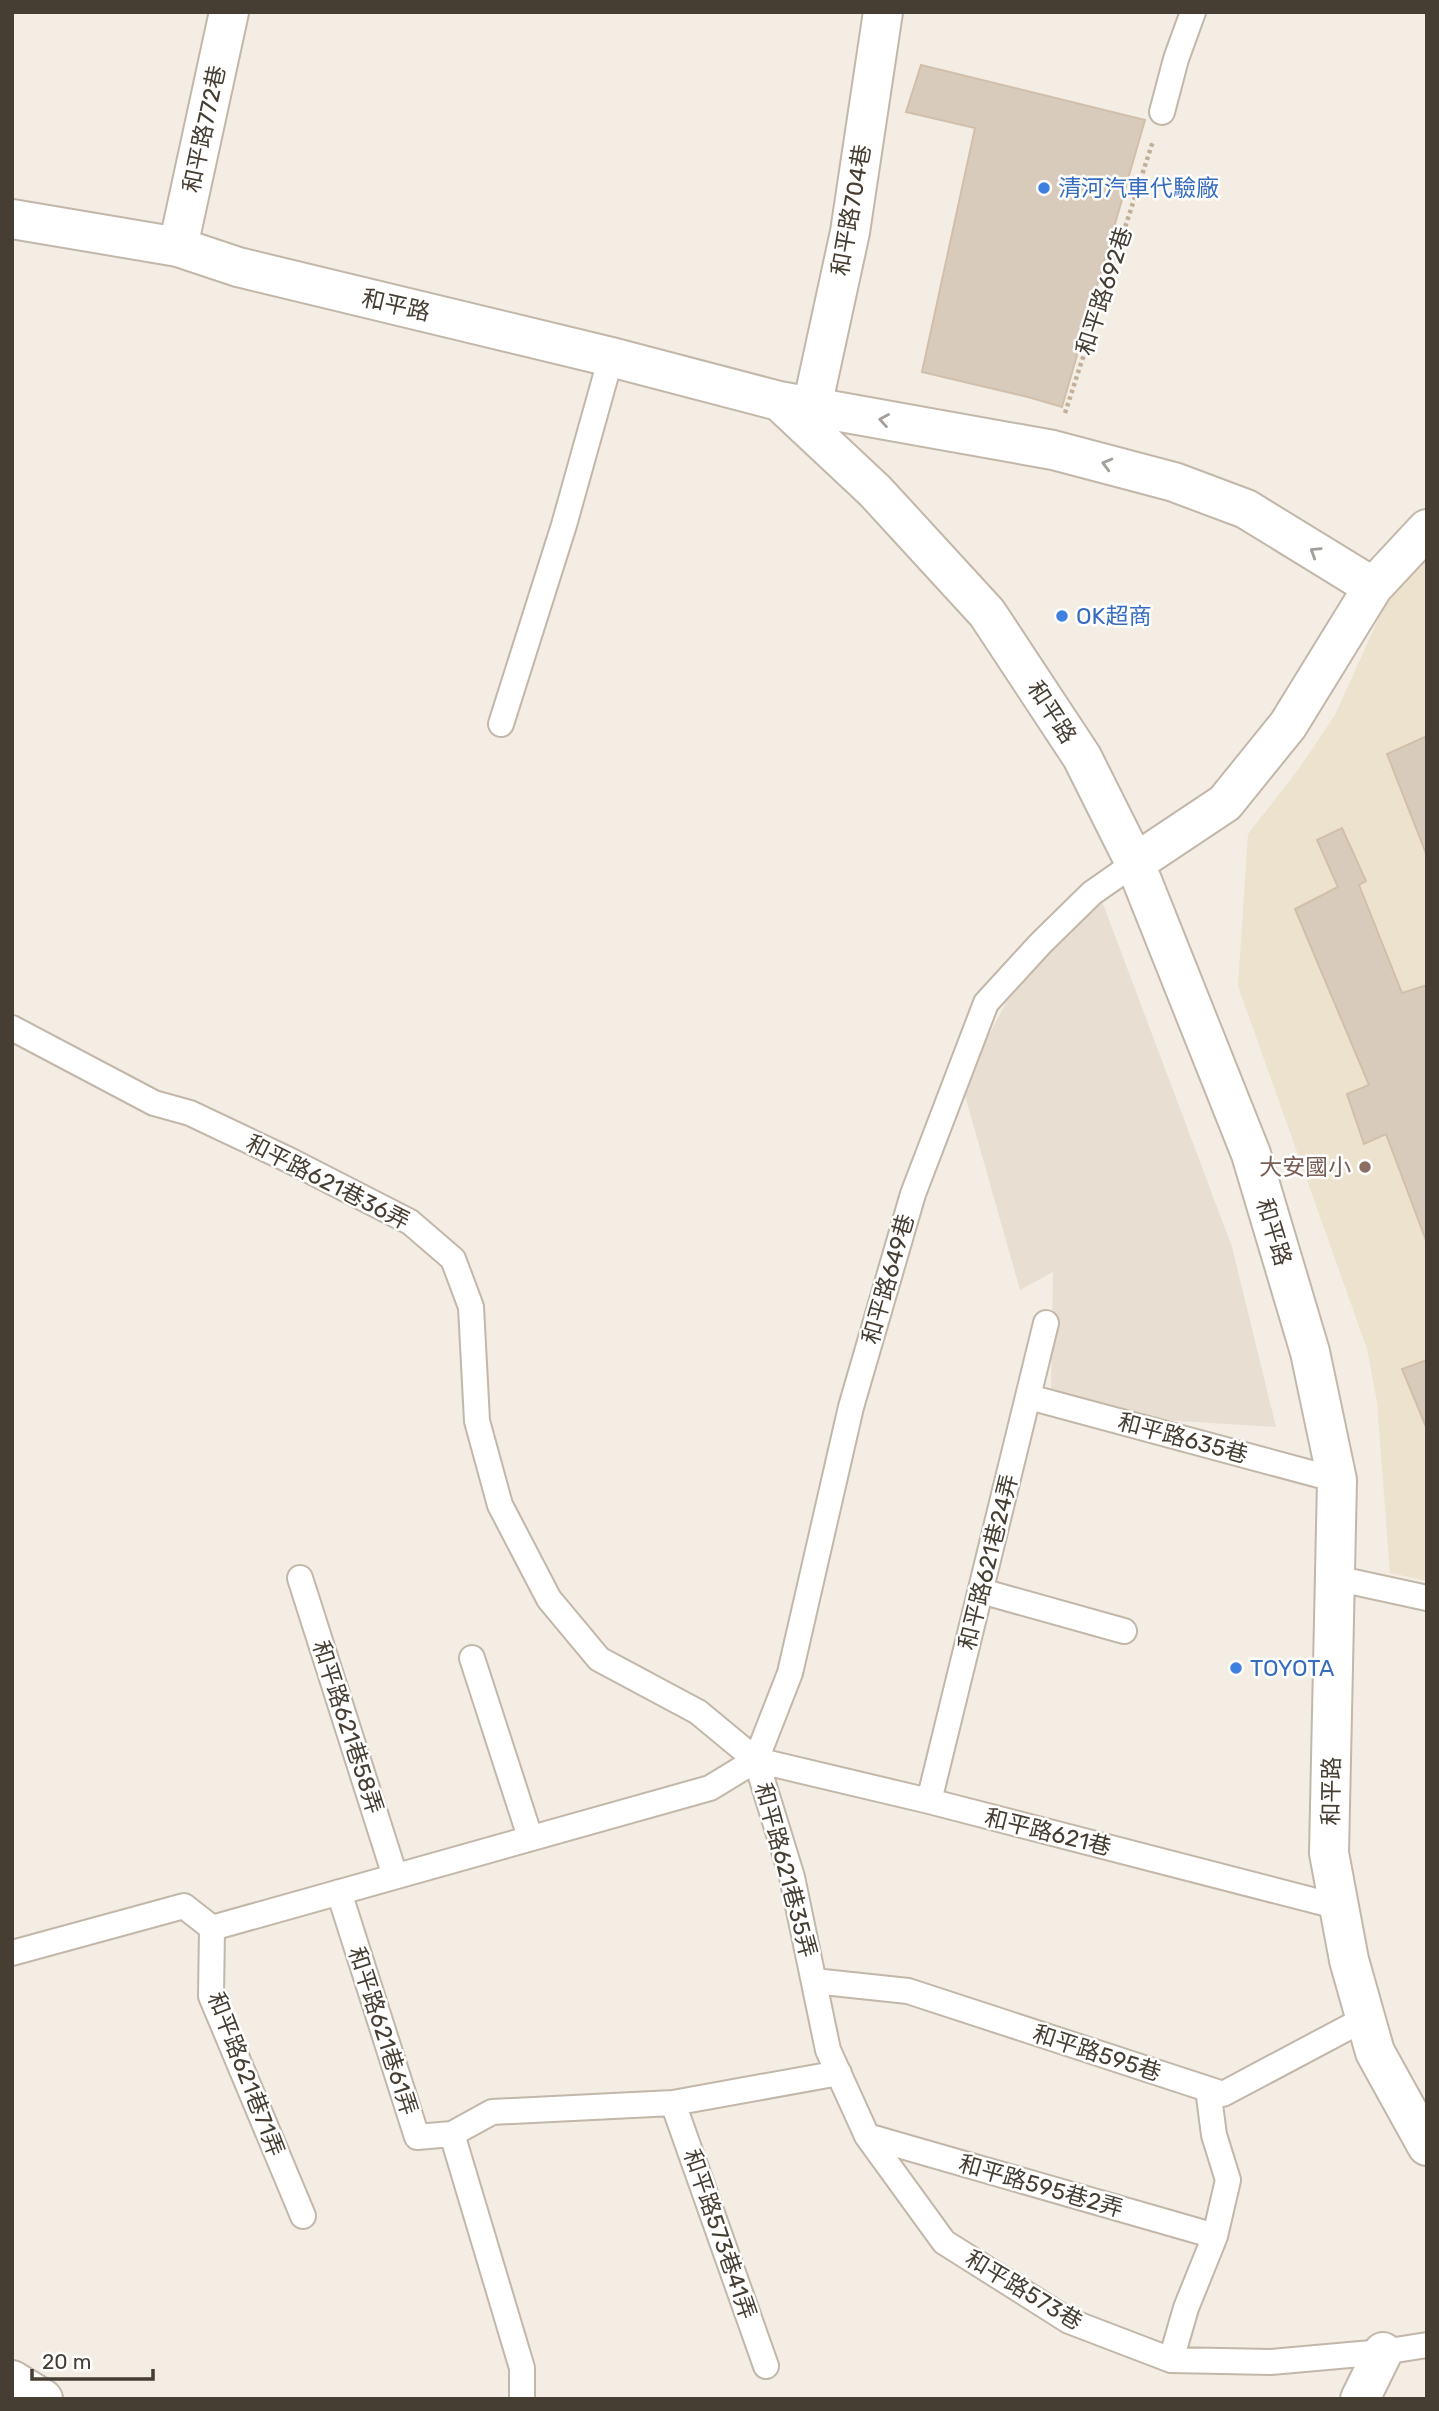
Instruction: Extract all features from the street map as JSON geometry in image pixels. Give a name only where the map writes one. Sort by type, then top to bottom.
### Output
[{"type":"street","name":"和平路772巷","points":[[178,247],[229,12]]},
{"type":"street","name":"和平路704巷","points":[[796,404],[850,232],[883,12]]},
{"type":"street","name":"和平路","points":[[12,219],[178,247],[238,267],[796,404],[1053,450],[1174,482],[1246,509],[1373,587]]},
{"type":"street","name":"和平路","points":[[796,404],[987,613],[1082,757],[1135,863],[1251,1154],[1310,1352],[1337,1480],[1329,1853],[1349,1960],[1375,2052],[1427,2146]]},
{"type":"street","points":[[1135,863],[1225,803],[1288,725],[1373,587],[1427,529]]},
{"type":"street","points":[[1360,2399],[1382,2352]]},
{"type":"street","points":[[12,2380],[43,2399]]},
{"type":"lane","points":[[1162,112],[1176,59],[1194,12]]},
{"type":"lane","points":[[501,724],[564,525],[611,357]]},
{"type":"lane","name":"和平路649巷","points":[[756,1760],[790,1673],[851,1407],[913,1194],[986,1003],[1092,893],[1135,863]]},
{"type":"lane","name":"和平路621巷36弄","points":[[12,1028],[154,1103],[190,1113],[410,1222],[453,1259],[471,1307],[477,1421],[500,1505],[549,1599],[599,1659],[698,1712],[756,1760]]},
{"type":"lane","name":"和平路621巷24弄","points":[[929,1801],[1046,1323]]},
{"type":"lane","name":"和平路635巷","points":[[1029,1397],[1337,1480]]},
{"type":"lane","name":"和平路621巷58弄","points":[[300,1578],[395,1876]]},
{"type":"lane","points":[[1335,1578],[1427,1598]]},
{"type":"lane","points":[[981,1591],[1124,1631]]},
{"type":"lane","points":[[472,1658],[530,1838]]},
{"type":"lane","points":[[12,1953],[184,1906],[212,1928],[710,1788],[756,1760]]},
{"type":"lane","name":"和平路621巷","points":[[756,1760],[929,1801],[1339,1907]]},
{"type":"lane","name":"和平路621巷35弄","points":[[756,1760],[792,1877],[814,1981]]},
{"type":"lane","name":"和平路621巷61弄","points":[[339,1892],[417,2137],[452,2134]]},
{"type":"lane","name":"和平路621巷71弄","points":[[212,1928],[211,1996],[303,2216]]},
{"type":"lane","name":"和平路573巷","points":[[814,1981],[828,2050],[867,2136],[944,2242],[1069,2321],[1171,2360],[1271,2362],[1427,2345]]},
{"type":"lane","name":"和平路595巷","points":[[814,1981],[908,1992],[1223,2094],[1366,2018]]},
{"type":"lane","points":[[522,2399],[522,2368],[452,2134],[492,2112],[673,2103],[839,2073]]},
{"type":"lane","points":[[1171,2360],[1186,2308],[1214,2236],[1228,2180],[1214,2135],[1208,2089]]},
{"type":"lane","name":"和平路573巷41弄","points":[[673,2103],[766,2365]]},
{"type":"lane","name":"和平路595巷2弄","points":[[867,2136],[1214,2236]]},
{"type":"path","name":"和平路692巷","points":[[1053,450],[1162,112]]},
{"type":"shaded area","name":"大安國小","points":[[1427,556],[1427,1581],[1390,1573],[1377,1402],[1367,1349],[1238,986],[1248,834],[1298,770],[1335,715],[1387,600]]},
{"type":"shaded area","points":[[1100,896],[1232,1247],[1276,1427],[1147,1419],[1051,1392],[1053,1272],[1020,1290],[962,1085],[1014,988]]},
{"type":"building","name":"清河汽車代驗廠","points":[[921,65],[1145,120],[1062,407],[922,372],[975,128],[906,112]]},
{"type":"building","points":[[1427,736],[1427,856],[1387,754]]},
{"type":"building","points":[[1342,828],[1366,881],[1359,885],[1402,993],[1427,985],[1427,1243],[1386,1134],[1364,1144],[1347,1094],[1369,1085],[1295,909],[1338,887],[1317,840]]},
{"type":"building","points":[[1427,1360],[1427,1429],[1402,1369]]},
{"type":"place","name":"清河汽車代驗廠","points":[[1044,188]]},
{"type":"place","name":"OK超商","points":[[1062,616]]},
{"type":"place","name":"大安國小","points":[[1365,1167]]},
{"type":"place","name":"TOYOTA","points":[[1236,1668]]}]
